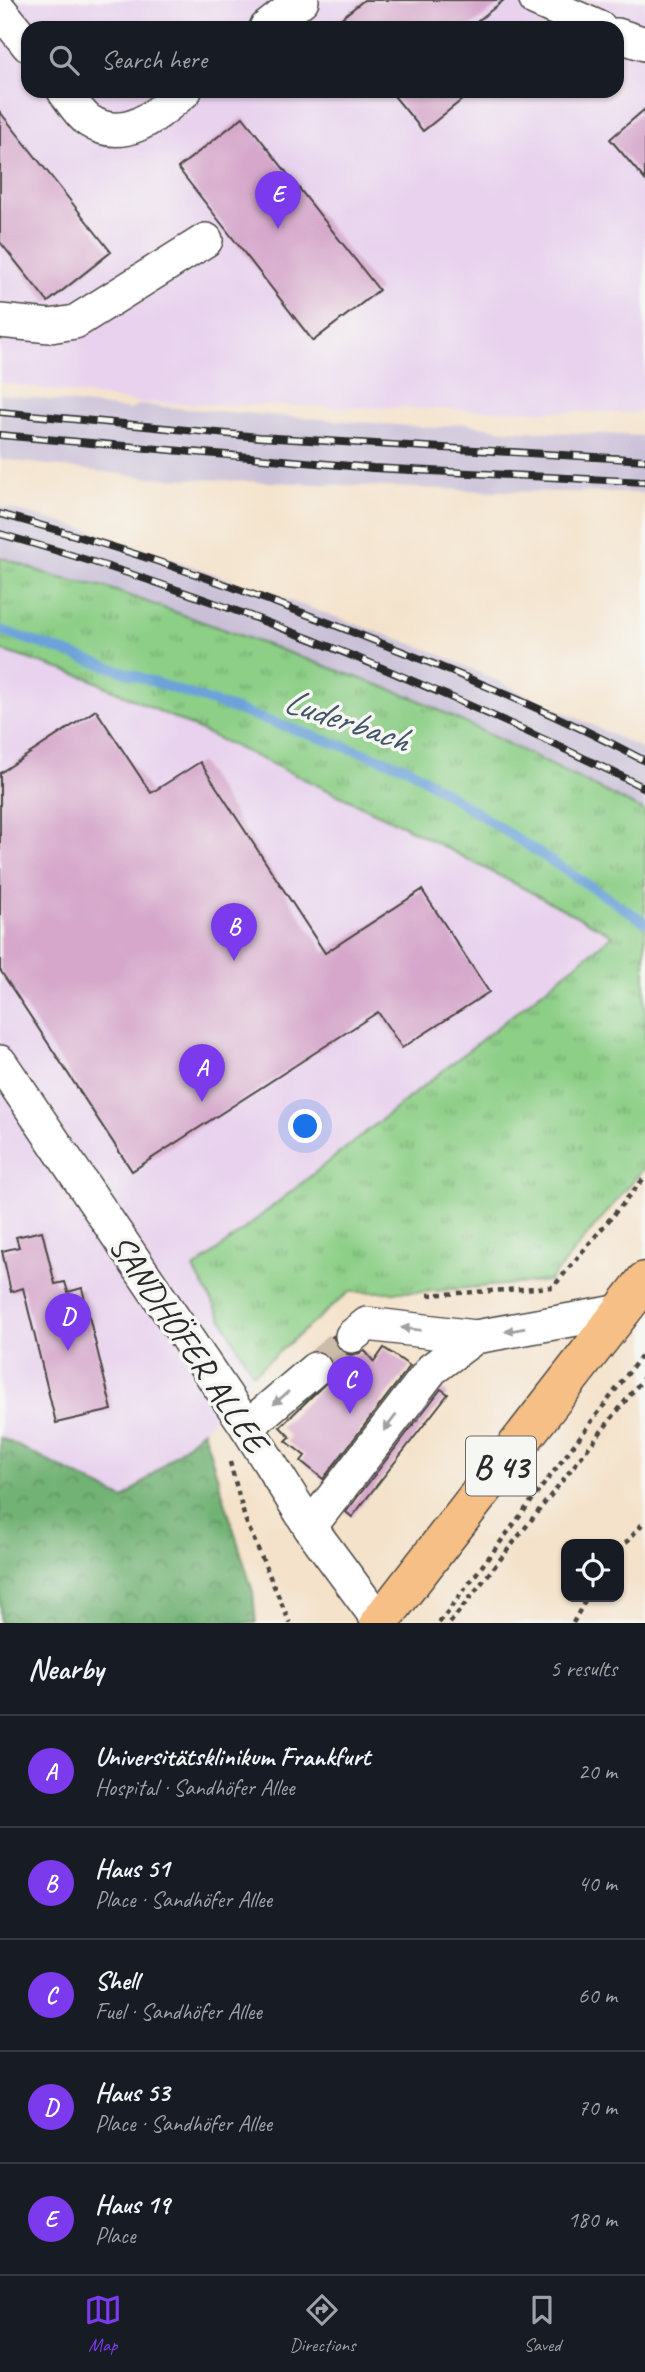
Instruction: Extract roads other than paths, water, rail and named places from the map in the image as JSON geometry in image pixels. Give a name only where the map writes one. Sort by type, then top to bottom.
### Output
[{"type":"main road","name":"B 43","points":[[380,1622],[645,1281]]},
{"type":"street","points":[[275,21],[302,0]]},
{"type":"street","points":[[536,0],[584,21]]},
{"type":"street","points":[[0,10],[21,36]]},
{"type":"street","points":[[624,38],[645,44]]},
{"type":"street","points":[[70,98],[88,121],[110,128],[139,127],[176,98]]},
{"type":"street","points":[[0,321],[50,326],[75,321],[206,240]]},
{"type":"street","name":"SANDHÖFER ALLEE","points":[[0,1062],[242,1420],[310,1527],[380,1622]]},
{"type":"street","points":[[352,1336],[367,1324],[475,1337],[622,1311]]},
{"type":"street","points":[[310,1527],[432,1369],[475,1337]]},
{"type":"street","points":[[242,1420],[315,1369]]},
{"type":"waterway","name":"Luderbach","points":[[0,630],[408,768],[645,922]]},
{"type":"tunnel","points":[[315,1369],[352,1336]]},
{"type":"railway","points":[[0,412],[259,437],[645,460]]},
{"type":"railway","points":[[0,435],[373,468],[645,482]]},
{"type":"railway","points":[[0,514],[145,557],[336,625],[516,699],[645,761]]},
{"type":"railway","points":[[0,534],[166,586],[328,646],[488,714],[645,788]]},
{"type":"place","name":"Haus 19","points":[[278,229]]},
{"type":"place","name":"Haus 51","points":[[234,961]]},
{"type":"place","name":"Universitätsklinikum Frankfurt","points":[[202,1102]]},
{"type":"place","name":"Haus 53","points":[[68,1351]]},
{"type":"place","name":"Shell","points":[[350,1414]]}]
